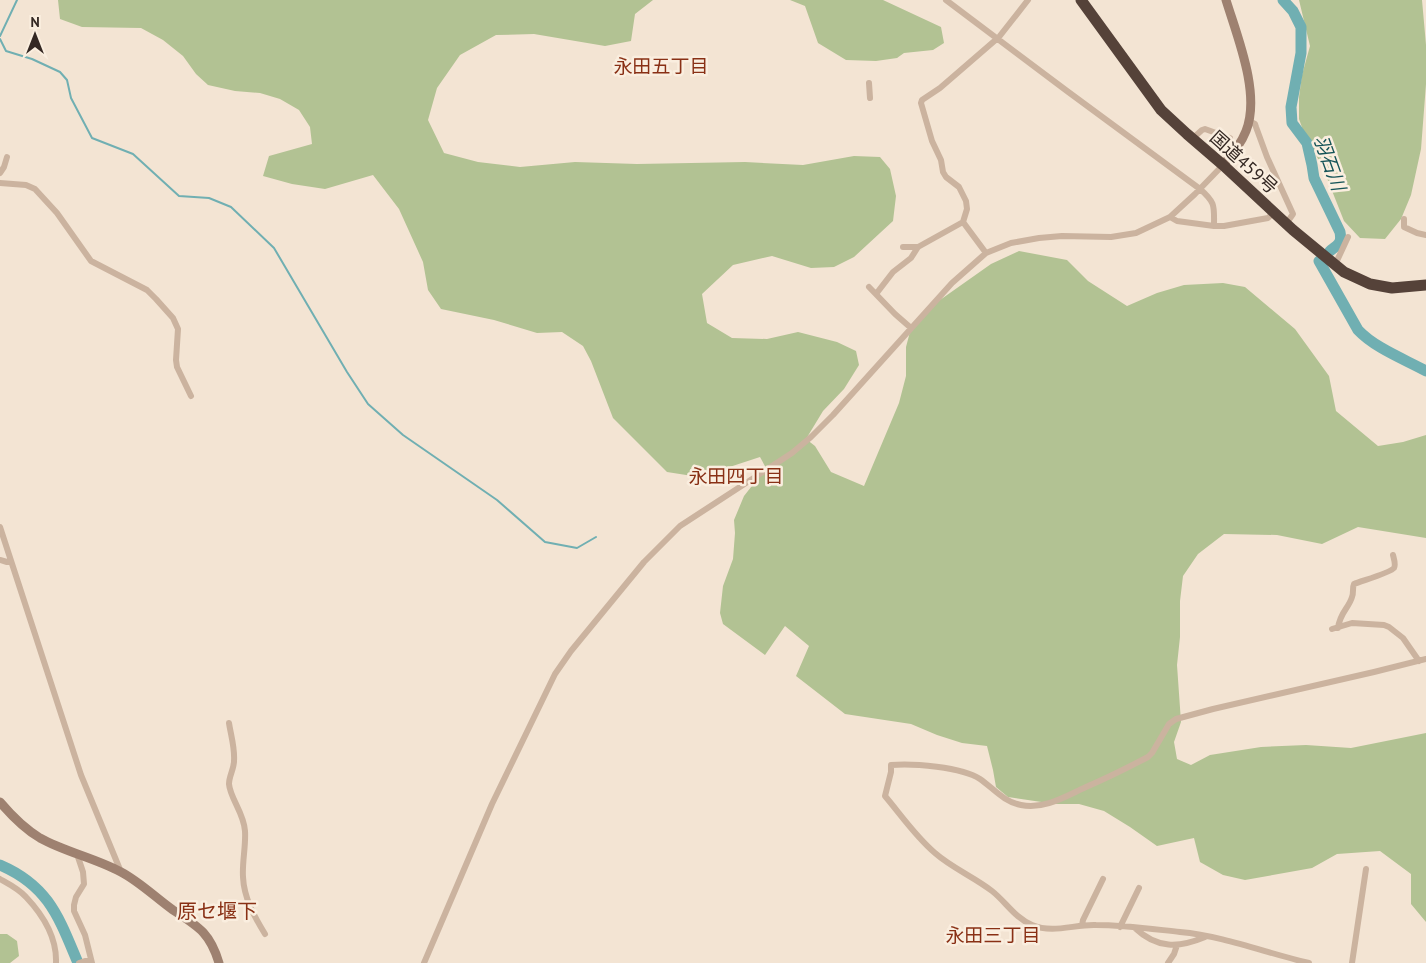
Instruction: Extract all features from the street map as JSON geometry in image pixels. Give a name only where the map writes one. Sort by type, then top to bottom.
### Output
[{"type":"highway","name":"国道459号","points":[[1081,0],[1162,110],[1286,224],[1335,265],[1344,272],[1370,284],[1392,288],[1426,285]]},
{"type":"street","points":[[946,0],[1200,189],[1212,201],[1214,207],[1214,226]]},
{"type":"street","points":[[876,294],[893,272],[911,258],[918,247],[963,222],[966,210],[966,201],[959,187],[946,177],[943,172],[932,140],[922,100],[940,88],[997,38],[1028,0]]},
{"type":"street","points":[[424,963],[492,804],[555,674],[571,651],[644,562],[680,526],[792,453],[833,415],[952,283],[986,252],[1039,238],[1122,236],[1136,233],[1170,217],[1223,166],[1237,148],[1247,130],[1251,112],[1249,80],[1226,0]]},
{"type":"street","points":[[869,83],[870,98]]},
{"type":"street","points":[[1249,121],[1255,124],[1267,157],[1293,214],[1286,224]]},
{"type":"street","points":[[1192,139],[1205,129],[1230,138]]},
{"type":"street","points":[[0,173],[7,157]]},
{"type":"street","points":[[0,183],[26,185],[35,189],[57,213],[90,260],[147,290],[156,299],[173,318],[178,330],[177,367],[191,396]]},
{"type":"street","points":[[1170,217],[1177,221],[1224,226],[1268,218],[1274,212]]},
{"type":"street","points":[[1404,219],[1404,227],[1426,235]]},
{"type":"street","points":[[963,222],[986,252]]},
{"type":"street","points":[[1335,265],[1348,237]]},
{"type":"street","points":[[903,247],[918,247]]},
{"type":"street","points":[[869,287],[911,328]]},
{"type":"street","points":[[0,527],[81,775],[121,872]]},
{"type":"street","points":[[1309,963],[1207,936],[1182,932],[1082,925],[1048,929],[1033,925],[1021,919],[992,892],[936,855],[924,844],[886,796],[891,764],[931,766],[969,774],[979,778],[1011,802],[1020,805],[1037,806],[1059,799],[1148,757],[1168,724],[1176,719],[1423,660],[1403,638],[1384,625],[1352,623],[1335,628],[1352,596],[1354,584],[1385,573],[1393,568],[1393,555]]},
{"type":"street","points":[[0,560],[11,561]]},
{"type":"street","points":[[228,723],[234,754],[234,764],[229,784],[242,816],[245,831],[243,877],[245,893],[256,919],[265,934]]},
{"type":"street","points":[[0,802],[32,833],[60,848],[121,872],[151,891],[205,933],[211,941],[219,963]]},
{"type":"street","points":[[78,854],[84,884],[74,905],[74,911],[85,935],[91,961],[81,962]]},
{"type":"street","points":[[1352,963],[1366,869]]},
{"type":"street","points":[[0,879],[25,896],[46,924],[55,945],[56,963]]},
{"type":"street","points":[[1082,925],[1103,879]]},
{"type":"street","points":[[1120,927],[1139,888]]},
{"type":"street","points":[[1135,928],[1144,936],[1159,944],[1177,945],[1194,942],[1207,936]]},
{"type":"street","points":[[1168,963],[1177,945]]},
{"type":"green space","points":[[58,0],[653,0],[635,14],[631,41],[605,46],[534,34],[496,35],[460,55],[437,88],[428,120],[444,153],[478,162],[520,167],[575,162],[637,164],[745,162],[803,165],[854,156],[880,157],[890,169],[896,196],[893,221],[854,257],[834,267],[811,268],[772,256],[733,265],[702,294],[707,323],[732,338],[767,339],[798,332],[837,342],[856,351],[859,365],[844,389],[823,411],[806,439],[815,446],[831,472],[864,486],[899,403],[906,376],[906,347],[911,328],[940,300],[991,264],[1019,251],[1067,260],[1088,281],[1127,306],[1157,293],[1184,285],[1223,283],[1245,287],[1295,329],[1329,376],[1336,411],[1378,446],[1403,442],[1426,435],[1426,538],[1358,527],[1322,544],[1277,535],[1224,534],[1198,554],[1183,576],[1180,601],[1180,637],[1177,665],[1181,722],[1174,742],[1177,759],[1191,765],[1210,755],[1261,747],[1306,745],[1351,748],[1426,733],[1426,922],[1411,904],[1411,874],[1380,851],[1337,854],[1312,868],[1245,880],[1223,875],[1200,862],[1194,838],[1157,846],[1104,811],[1079,804],[1055,804],[1008,797],[996,787],[987,746],[962,743],[911,724],[845,714],[796,676],[809,646],[785,626],[765,655],[723,624],[720,613],[723,586],[733,559],[734,520],[744,496],[766,468],[760,457],[699,477],[667,472],[613,418],[591,361],[583,346],[562,332],[537,333],[494,320],[441,309],[428,290],[423,262],[399,209],[373,175],[325,189],[292,184],[263,176],[269,156],[312,144],[310,127],[299,110],[280,99],[260,93],[235,91],[208,85],[196,74],[183,56],[163,40],[141,28],[82,27],[60,19]]},
{"type":"green space","points":[[790,0],[883,0],[941,27],[944,43],[933,50],[904,53],[897,58],[876,61],[846,60],[818,43],[805,6]]},
{"type":"green space","points":[[1299,0],[1422,0],[1426,45],[1426,84],[1421,149],[1411,195],[1401,219],[1385,239],[1360,238],[1344,221],[1323,168],[1304,133],[1299,119],[1299,97],[1302,75],[1310,46]]},
{"type":"green space","points":[[0,934],[7,934],[17,941],[19,956],[10,963],[0,963]]},
{"type":"waterway","points":[[0,36],[17,0]]},
{"type":"waterway","name":"羽石川","points":[[1283,0],[1293,11],[1301,27],[1301,53],[1291,107],[1292,123],[1307,143],[1314,178],[1340,232],[1341,239],[1339,243],[1330,251]]},
{"type":"waterway","points":[[0,39],[6,51],[32,59],[60,72],[67,80],[71,98],[92,138],[133,154],[179,196],[209,198],[231,207],[274,248],[368,404],[403,435],[497,500],[545,542],[577,548],[596,537]]},
{"type":"waterway","name":"羽石川","points":[[1319,261],[1358,330],[1381,348],[1426,371]]},
{"type":"waterway","points":[[0,865],[17,873],[41,893],[58,918],[78,963]]},
{"type":"district","name":"永田五丁目","points":[[661,66]]},
{"type":"district","name":"永田四丁目","points":[[736,476]]},
{"type":"district","name":"原セ堰下","points":[[217,911]]},
{"type":"district","name":"永田三丁目","points":[[993,935]]}]
